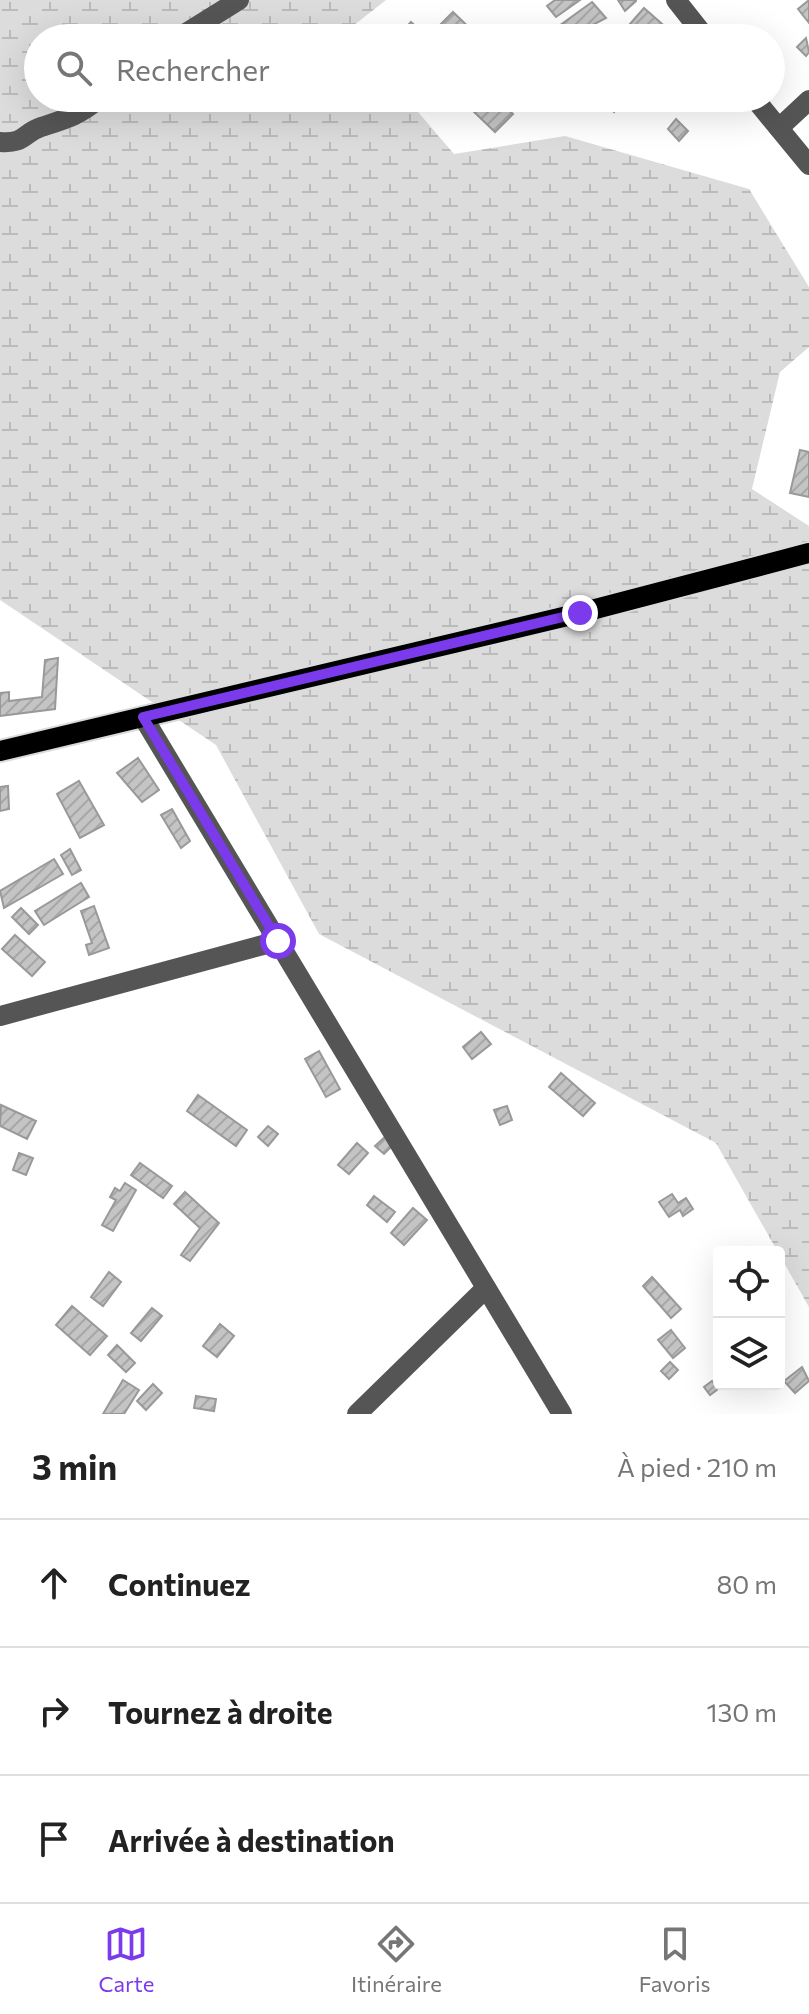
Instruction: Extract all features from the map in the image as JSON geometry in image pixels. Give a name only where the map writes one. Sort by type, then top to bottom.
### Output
[{"type":"main road","points":[[0,751],[580,613],[809,553]]},
{"type":"street","points":[[200,24],[239,0]]},
{"type":"street","points":[[676,0],[695,24]]},
{"type":"street","points":[[779,128],[809,100]]},
{"type":"street","points":[[0,142],[15,143],[27,138],[37,128],[68,121],[81,112]]},
{"type":"street","points":[[766,112],[809,165]]},
{"type":"street","points":[[143,717],[562,1414]]},
{"type":"street","points":[[0,1016],[278,941]]},
{"type":"street","points":[[357,1414],[486,1288]]},
{"type":"green space","points":[[0,0],[386,0],[355,24],[24,24],[24,112],[418,112],[454,154],[565,136],[749,189],[809,287],[809,347],[780,372],[752,489],[809,526],[809,1307],[785,1265],[785,1246],[774,1246],[716,1143],[319,934],[216,745],[0,600]]},
{"type":"building","points":[[555,0],[580,0],[556,17],[547,6]]},
{"type":"building","points":[[618,0],[636,0],[636,1],[625,11]]},
{"type":"building","points":[[809,0],[809,23],[798,9]]},
{"type":"building","points":[[592,2],[606,18],[595,24],[562,24]]},
{"type":"building","points":[[644,8],[662,24],[630,24]]},
{"type":"building","points":[[453,12],[465,24],[441,24]]},
{"type":"building","points":[[806,38],[809,52],[806,56],[797,47]]},
{"type":"building","points":[[474,112],[511,112],[513,114],[495,132]]},
{"type":"building","points":[[676,119],[688,131],[679,141],[668,129]]},
{"type":"building","points":[[800,450],[809,452],[809,497],[790,493]]},
{"type":"building","points":[[58,658],[55,709],[0,716],[0,693],[9,692],[9,701],[42,697],[45,660]]},
{"type":"building","points":[[138,758],[159,790],[142,802],[117,773]]},
{"type":"building","points":[[79,781],[104,825],[80,838],[57,794]]},
{"type":"building","points":[[8,786],[9,809],[0,811],[0,787]]},
{"type":"building","points":[[172,809],[190,841],[181,848],[161,815]]},
{"type":"building","points":[[70,849],[81,870],[72,875],[61,855]]},
{"type":"building","points":[[54,859],[63,874],[4,908],[0,891]]},
{"type":"building","points":[[81,883],[89,897],[44,925],[35,911]]},
{"type":"building","points":[[94,906],[109,948],[89,955],[86,945],[92,943],[81,911]]},
{"type":"building","points":[[21,908],[38,925],[29,934],[12,917]]},
{"type":"building","points":[[15,935],[45,962],[32,976],[2,949]]},
{"type":"building","points":[[481,1032],[491,1044],[472,1059],[463,1047]]},
{"type":"building","points":[[319,1051],[340,1089],[326,1097],[305,1059]]},
{"type":"building","points":[[561,1073],[595,1103],[583,1116],[549,1087]]},
{"type":"building","points":[[198,1095],[247,1130],[236,1146],[187,1111]]},
{"type":"building","points":[[1,1105],[36,1121],[27,1139],[0,1126]]},
{"type":"building","points":[[507,1106],[512,1120],[500,1125],[494,1110]]},
{"type":"building","points":[[268,1126],[278,1134],[268,1146],[258,1137]]},
{"type":"building","points":[[385,1137],[393,1145],[384,1154],[375,1146]]},
{"type":"building","points":[[357,1143],[368,1153],[349,1174],[338,1165]]},
{"type":"building","points":[[19,1153],[33,1158],[26,1175],[13,1170]]},
{"type":"building","points":[[140,1163],[172,1186],[163,1198],[131,1175]]},
{"type":"building","points":[[125,1183],[136,1190],[113,1231],[102,1225],[116,1200],[110,1197],[115,1188],[120,1191]]},
{"type":"building","points":[[185,1192],[219,1223],[190,1261],[181,1255],[200,1228],[174,1204]]},
{"type":"building","points":[[672,1194],[678,1203],[686,1198],[693,1209],[683,1216],[680,1210],[669,1217],[659,1202]]},
{"type":"building","points":[[374,1196],[395,1212],[387,1222],[367,1205]]},
{"type":"building","points":[[413,1208],[427,1220],[404,1245],[391,1233]]},
{"type":"building","points":[[109,1272],[121,1282],[103,1306],[91,1297]]},
{"type":"building","points":[[652,1277],[681,1309],[671,1318],[643,1286]]},
{"type":"building","points":[[72,1306],[107,1336],[90,1355],[56,1325]]},
{"type":"building","points":[[152,1308],[162,1316],[141,1341],[131,1333]]},
{"type":"building","points":[[220,1324],[234,1336],[217,1357],[203,1346]]},
{"type":"building","points":[[671,1330],[685,1348],[673,1358],[658,1340]]},
{"type":"building","points":[[117,1345],[135,1363],[126,1372],[108,1355]]},
{"type":"building","points":[[670,1362],[678,1370],[669,1379],[661,1371]]},
{"type":"building","points":[[802,1367],[809,1381],[795,1393],[785,1380]]},
{"type":"building","points":[[123,1380],[139,1390],[124,1414],[103,1414]]},
{"type":"building","points":[[712,1381],[713,1390],[717,1390],[710,1395],[704,1387]]},
{"type":"building","points":[[153,1384],[162,1393],[146,1410],[137,1401]]},
{"type":"building","points":[[196,1396],[216,1399],[214,1411],[194,1408]]},
{"type":"route","points":[[278,941],[143,717],[580,613]]}]
